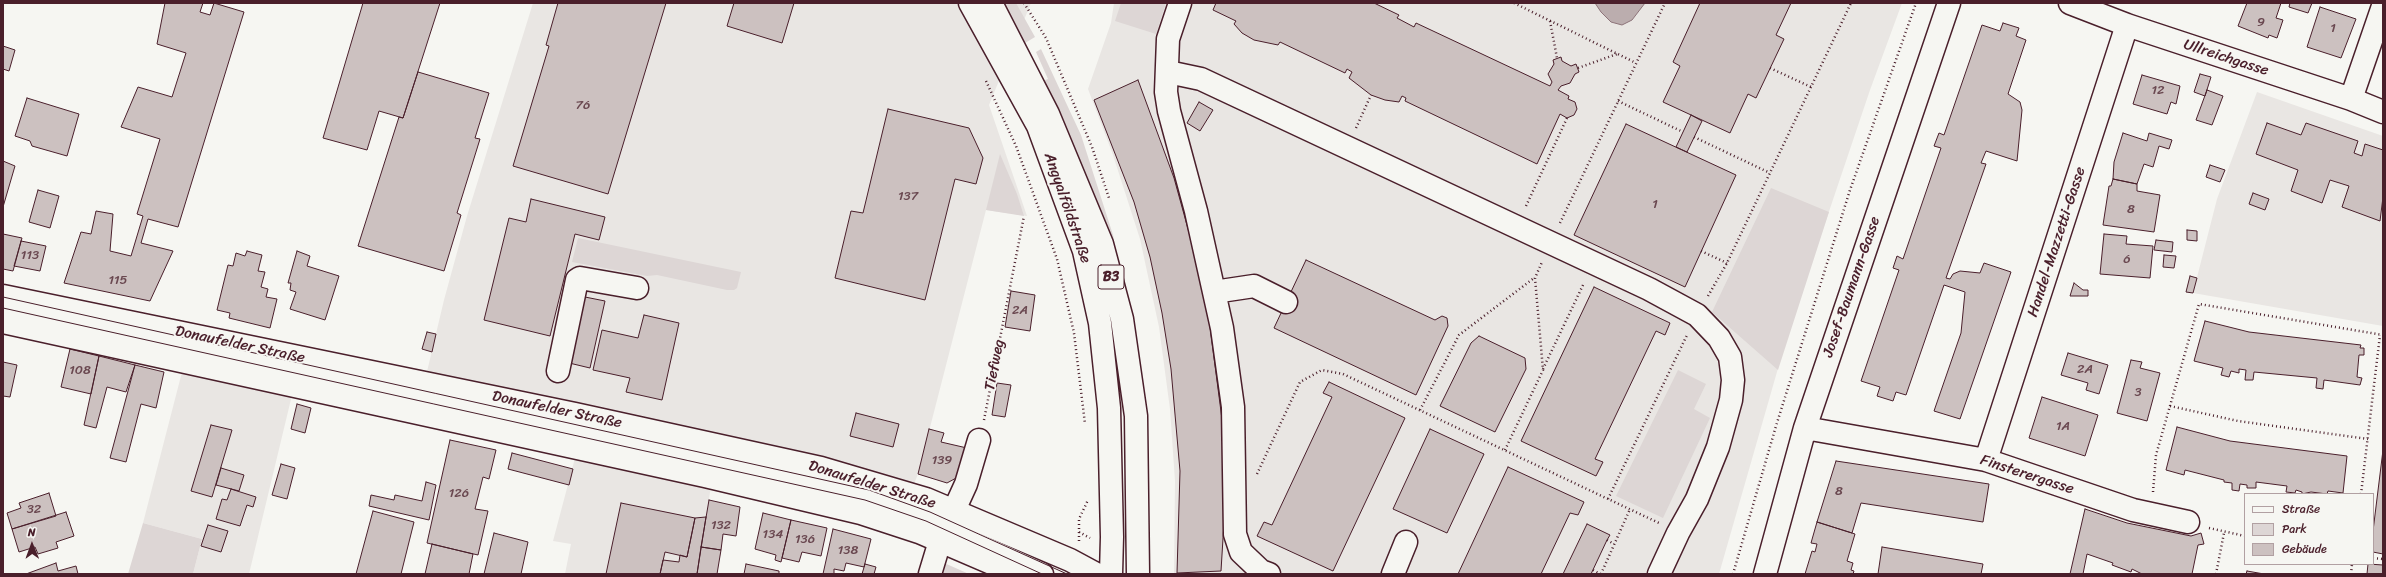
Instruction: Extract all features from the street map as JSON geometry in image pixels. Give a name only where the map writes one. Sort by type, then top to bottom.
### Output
[{"type":"main road","name":"Angyalföldstraße","points":[[970,3],[1038,126],[1084,251],[1100,323],[1109,408],[1112,537],[1111,574]]},
{"type":"main road","name":"Angyalföldstraße","points":[[991,3],[1048,114],[1102,244],[1122,319],[1136,416],[1138,574]]},
{"type":"main road","points":[[1180,3],[1168,39],[1168,72],[1166,92],[1169,111],[1196,211],[1222,328],[1233,407],[1235,534],[1241,552],[1261,571],[1269,574]]},
{"type":"main road","name":"Josef-Baumann-Gasse","points":[[1765,574],[1805,428],[1949,3]]},
{"type":"main road","name":"Ullreichgasse","points":[[2070,3],[2127,25],[2351,99],[2383,112]]},
{"type":"main road","points":[[2351,99],[2383,6]]},
{"type":"main road","name":"Handel-Mazzetti-Gasse","points":[[1986,460],[2127,25]]},
{"type":"main road","points":[[1168,72],[1201,79],[1593,262],[1649,289],[1697,315],[1719,338],[1730,357],[1733,380],[1731,400],[1718,447],[1697,499],[1678,533],[1659,574]]},
{"type":"main road","points":[[558,371],[578,280],[580,278],[637,288]]},
{"type":"main road","points":[[1214,292],[1254,286],[1286,302]]},
{"type":"main road","name":"Donaufelder Straße","points":[[3,296],[717,444],[821,468],[926,498],[947,527],[1017,574]]},
{"type":"main road","name":"Donaufelder Straße","points":[[3,308],[865,500],[947,527],[1070,560],[1096,574]]},
{"type":"main road","name":"Donaufelder Straße","points":[[3,322],[705,476],[861,513],[947,527],[1042,574]]},
{"type":"main road","name":"Finsterergasse","points":[[1805,428],[1986,460],[2151,514],[2188,522]]},
{"type":"main road","points":[[930,574],[947,527],[966,484],[980,440]]},
{"type":"main road","points":[[1393,574],[1406,542]]},
{"type":"path","points":[[1514,3],[1636,63]]},
{"type":"path","points":[[1420,410],[1459,335],[1535,278],[1664,3]]},
{"type":"path","points":[[1608,499],[1697,315],[1727,263],[1851,3]]},
{"type":"path","points":[[1733,574],[1850,190],[1916,3]]},
{"type":"path","points":[[1550,20],[1557,58]]},
{"type":"path","points":[[1578,68],[1617,54]]},
{"type":"path","points":[[1770,68],[1811,87]]},
{"type":"path","points":[[983,75],[1016,146],[1057,259],[1074,333],[1086,432]]},
{"type":"path","points":[[1348,147],[1371,95]]},
{"type":"path","points":[[1618,101],[1683,132]]},
{"type":"path","points":[[1516,227],[1567,118]]},
{"type":"path","points":[[1694,137],[1770,173]]},
{"type":"path","name":"Tiefweg","points":[[980,440],[1024,216]]},
{"type":"path","points":[[1701,251],[1727,263]]},
{"type":"path","points":[[1505,450],[1593,262]]},
{"type":"path","points":[[1535,278],[1543,370]]},
{"type":"path","points":[[2151,514],[2156,456],[2199,304],[2382,335],[2361,493]]},
{"type":"path","points":[[1254,480],[1300,382],[1322,370],[1343,374],[1678,533]]},
{"type":"path","points":[[2170,406],[2238,421],[2368,439]]},
{"type":"path","points":[[1079,536],[1079,519],[1088,498]]},
{"type":"path","points":[[1593,570],[1600,574],[1630,509]]},
{"type":"path","points":[[2188,522],[2224,533],[2244,536]]},
{"type":"path","points":[[2216,574],[2224,533]]},
{"type":"path","points":[[1607,540],[1614,544]]},
{"type":"shaded area","points":[[533,3],[1031,3],[989,105],[1027,216],[986,210],[918,474],[910,494],[715,461],[697,574],[565,574],[571,544],[553,541],[575,458],[416,418],[444,300],[467,216]]},
{"type":"shaded area","points":[[1114,3],[1902,3],[1870,90],[1789,330],[1719,574],[1174,574],[1175,481],[1170,409],[1159,327],[1140,239],[1113,155],[1088,89],[1111,23]]},
{"type":"shaded area","points":[[1595,3],[1645,3],[1632,20],[1622,25],[1611,22],[1601,12]]},
{"type":"shaded area","points":[[2257,92],[2383,136],[2383,326],[2193,293],[2217,199]]},
{"type":"shaded area","points":[[182,372],[292,395],[249,574],[193,574],[202,539],[143,523]]},
{"type":"green space","points":[[1002,3],[1016,3],[1035,37],[1025,43]]},
{"type":"green space","points":[[1121,3],[1166,3],[1156,34],[1115,21]]},
{"type":"green space","points":[[1041,49],[1081,135],[1114,240],[1110,241],[1043,81],[1048,79],[1036,52]]},
{"type":"green space","points":[[1000,154],[1017,194],[1024,216],[986,210]]},
{"type":"green space","points":[[1771,188],[1829,212],[1778,370],[1712,312]]},
{"type":"green space","points":[[578,238],[741,272],[737,288],[734,290],[727,290],[657,275],[647,276],[572,262]]},
{"type":"green space","points":[[1678,370],[1706,384],[1694,409],[1710,418],[1663,518],[1616,496]]},
{"type":"green space","points":[[143,523],[202,539],[193,574],[128,574]]},
{"type":"green space","points":[[924,555],[942,562],[969,574],[917,574]]},
{"type":"building","points":[[165,3],[203,3],[200,12],[210,15],[214,3],[244,12],[178,227],[148,219],[141,243],[173,251],[150,301],[64,283],[81,232],[91,234],[96,211],[113,214],[110,251],[131,256],[143,216],[137,214],[160,139],[121,127],[138,87],[172,97],[186,53],[157,44]]},
{"type":"building","points":[[363,3],[440,3],[403,118],[379,111],[367,150],[323,138]]},
{"type":"building","points":[[558,3],[666,3],[608,194],[513,166],[549,46],[546,45]]},
{"type":"building","points":[[734,3],[794,3],[782,43],[727,26]]},
{"type":"building","points":[[1216,3],[1374,3],[1399,15],[1397,18],[1414,27],[1416,23],[1550,86],[1552,82],[1548,74],[1554,64],[1553,60],[1561,57],[1562,61],[1571,66],[1576,64],[1579,72],[1575,74],[1570,83],[1561,86],[1558,90],[1569,96],[1568,99],[1575,102],[1577,109],[1574,115],[1567,118],[1560,114],[1537,164],[1405,101],[1406,98],[1402,96],[1399,102],[1385,100],[1371,95],[1349,78],[1352,72],[1347,69],[1345,73],[1280,42],[1278,45],[1254,40],[1242,33],[1234,24],[1236,21],[1213,10]]},
{"type":"building","points":[[1700,3],[1791,3],[1776,35],[1784,39],[1756,98],[1748,94],[1730,133],[1663,102],[1680,66],[1673,62]]},
{"type":"building","points":[[2247,3],[2281,3],[2276,18],[2283,20],[2277,38],[2269,35],[2268,38],[2238,26]]},
{"type":"building","points":[[2290,3],[2312,3],[2308,13],[2289,7]]},
{"type":"building","points":[[2320,7],[2356,19],[2341,58],[2307,47]]},
{"type":"building","points":[[2003,23],[2019,28],[2016,36],[2026,40],[2008,94],[2020,102],[2022,110],[2017,161],[1986,151],[1981,163],[1986,164],[1946,278],[1950,279],[1953,274],[1960,271],[1980,273],[1984,263],[2011,272],[1960,419],[1934,411],[1961,333],[1965,292],[1944,285],[1906,395],[1896,392],[1893,401],[1877,396],[1880,387],[1861,381],[1899,270],[1893,268],[1897,256],[1903,259],[1941,148],[1934,146],[1939,133],[1944,135],[1982,25],[2000,31]]},
{"type":"building","points":[[3,46],[15,50],[9,71],[3,69]]},
{"type":"building","points":[[418,72],[489,93],[475,138],[480,139],[457,213],[461,215],[444,271],[358,246],[399,117],[403,118]]},
{"type":"building","points":[[2200,74],[2211,77],[2205,96],[2194,92]]},
{"type":"building","points":[[2142,75],[2180,86],[2176,104],[2171,102],[2167,114],[2133,104]]},
{"type":"building","points":[[1138,80],[1174,178],[1201,276],[1210,327],[1223,427],[1224,522],[1221,571],[1177,573],[1180,471],[1171,369],[1162,313],[1150,257],[1134,202],[1094,100]]},
{"type":"building","points":[[2207,90],[2223,96],[2212,125],[2196,120]]},
{"type":"building","points":[[27,98],[79,114],[67,156],[32,146],[30,141],[15,136]]},
{"type":"building","points":[[1199,102],[1213,110],[1200,131],[1187,123]]},
{"type":"building","points":[[888,109],[969,128],[983,158],[976,184],[955,179],[925,300],[835,278],[851,211],[863,213]]},
{"type":"building","points":[[1691,115],[1702,121],[1687,152],[1676,147]]},
{"type":"building","points":[[2267,123],[2301,135],[2306,123],[2358,141],[2354,153],[2362,156],[2365,144],[2383,150],[2383,197],[2380,221],[2342,207],[2349,186],[2330,180],[2322,203],[2291,191],[2298,170],[2256,154]]},
{"type":"building","points":[[1626,124],[1736,175],[1685,287],[1574,235]]},
{"type":"building","points":[[2123,133],[2147,141],[2149,133],[2172,140],[2169,149],[2159,146],[2153,167],[2144,164],[2137,184],[2113,179],[2114,162]]},
{"type":"building","points":[[3,161],[15,166],[3,207]]},
{"type":"building","points":[[2210,165],[2225,170],[2220,182],[2206,177]]},
{"type":"building","points":[[2113,179],[2137,184],[2137,191],[2160,195],[2154,232],[2103,225],[2109,186],[2111,186]]},
{"type":"building","points":[[38,190],[59,196],[50,228],[29,222]]},
{"type":"building","points":[[2253,193],[2269,199],[2265,210],[2249,204]]},
{"type":"building","points":[[531,199],[605,217],[599,240],[575,234],[550,336],[484,320],[509,218],[526,222]]},
{"type":"building","points":[[2187,230],[2197,231],[2197,241],[2187,240]]},
{"type":"building","points":[[3,234],[22,238],[13,271],[3,269]]},
{"type":"building","points":[[2104,234],[2127,236],[2126,244],[2153,246],[2150,278],[2100,274]]},
{"type":"building","points":[[2156,240],[2173,242],[2172,252],[2154,250]]},
{"type":"building","points":[[21,241],[46,246],[40,271],[14,266]]},
{"type":"building","points":[[247,251],[262,255],[258,271],[265,272],[261,287],[268,289],[266,297],[277,299],[270,328],[229,318],[230,313],[217,310],[228,265],[233,266],[236,253],[245,256]]},
{"type":"building","points":[[297,251],[310,256],[307,266],[339,276],[325,320],[290,309],[296,292],[290,290],[291,283],[288,283]]},
{"type":"building","points":[[2164,255],[2176,256],[2174,268],[2163,267]]},
{"type":"building","points":[[1306,260],[1435,320],[1442,316],[1447,318],[1448,326],[1416,395],[1274,328]]},
{"type":"building","points":[[2190,276],[2197,278],[2193,293],[2186,292]]},
{"type":"building","points":[[2074,283],[2083,290],[2088,290],[2088,296],[2070,296]]},
{"type":"building","points":[[1594,287],[1670,323],[1665,335],[1656,331],[1595,459],[1603,462],[1596,476],[1521,441]]},
{"type":"building","points":[[1011,291],[1035,295],[1030,331],[1005,327]]},
{"type":"building","points":[[580,296],[605,301],[590,368],[565,362]]},
{"type":"building","points":[[644,315],[679,323],[662,400],[626,392],[630,378],[593,370],[602,330],[638,338]]},
{"type":"building","points":[[2205,321],[2249,332],[2361,345],[2360,348],[2364,348],[2364,355],[2359,355],[2357,377],[2362,378],[2360,385],[2324,380],[2323,389],[2316,388],[2317,378],[2254,372],[2253,380],[2245,380],[2246,370],[2239,369],[2239,373],[2231,371],[2229,377],[2221,375],[2223,368],[2194,361]]},
{"type":"building","points":[[427,332],[436,334],[432,352],[422,349]]},
{"type":"building","points":[[1479,336],[1525,358],[1526,369],[1495,432],[1440,406],[1471,343]]},
{"type":"building","points":[[70,349],[99,356],[91,394],[61,387]]},
{"type":"building","points":[[2068,353],[2108,365],[2099,394],[2086,390],[2088,383],[2061,375]]},
{"type":"building","points":[[99,356],[135,365],[126,392],[107,387],[96,428],[84,425]]},
{"type":"building","points":[[2131,360],[2142,362],[2140,368],[2160,373],[2147,421],[2117,413]]},
{"type":"building","points":[[3,362],[17,365],[10,397],[3,396]]},
{"type":"building","points":[[135,365],[164,372],[156,408],[141,404],[126,462],[110,458]]},
{"type":"building","points":[[1329,382],[1405,418],[1333,571],[1257,536],[1264,522],[1272,525],[1332,397],[1323,393]]},
{"type":"building","points":[[997,383],[1011,385],[1005,417],[992,415]]},
{"type":"building","points":[[2042,397],[2098,415],[2085,456],[2029,438]]},
{"type":"building","points":[[297,404],[311,408],[305,433],[291,429]]},
{"type":"building","points":[[856,413],[899,424],[893,447],[850,436]]},
{"type":"building","points":[[211,425],[232,430],[212,497],[191,491]]},
{"type":"building","points":[[2177,427],[2230,441],[2347,456],[2343,493],[2328,491],[2327,493],[2302,493],[2296,490],[2295,493],[2286,492],[2287,486],[2256,482],[2256,488],[2247,488],[2247,485],[2240,484],[2239,491],[2232,490],[2232,483],[2224,482],[2224,480],[2185,470],[2184,475],[2166,470]]},
{"type":"building","points":[[929,429],[944,433],[941,442],[967,448],[958,477],[947,483],[918,474]]},
{"type":"building","points":[[1430,429],[1484,454],[1447,533],[1393,509]]},
{"type":"building","points":[[450,440],[496,450],[489,479],[483,477],[475,509],[488,511],[478,555],[427,543]]},
{"type":"building","points":[[2383,450],[2383,554],[2374,552],[2374,523]]},
{"type":"building","points":[[512,453],[573,469],[569,485],[508,469]]},
{"type":"building","points":[[1836,461],[1989,484],[1983,522],[1861,503],[1852,533],[1817,522]]},
{"type":"building","points":[[281,464],[295,468],[287,499],[272,495]]},
{"type":"building","points":[[1508,467],[1584,502],[1578,515],[1570,513],[1541,574],[1458,574]]},
{"type":"building","points":[[221,468],[244,475],[239,491],[216,485]]},
{"type":"building","points":[[426,482],[436,485],[429,520],[369,506],[371,495],[394,500],[395,495],[422,501]]},
{"type":"building","points":[[231,489],[256,497],[253,507],[247,505],[240,526],[216,519],[222,499],[227,500]]},
{"type":"building","points":[[49,493],[56,516],[12,529],[7,513],[21,508],[19,503]]},
{"type":"building","points":[[709,500],[740,507],[736,536],[723,534],[721,550],[701,547]]},
{"type":"building","points":[[621,503],[695,518],[687,557],[665,552],[660,574],[606,574]]},
{"type":"building","points":[[2085,509],[2127,523],[2191,536],[2201,533],[2204,544],[2198,545],[2192,574],[2142,574],[2132,569],[2131,572],[2112,565],[2113,563],[2087,554],[2083,574],[2070,574]]},
{"type":"building","points":[[373,511],[414,522],[401,574],[356,574]]},
{"type":"building","points":[[66,512],[74,536],[56,542],[58,548],[38,554],[35,547],[19,552],[12,529]]},
{"type":"building","points":[[763,513],[791,520],[781,562],[775,560],[776,555],[755,549]]},
{"type":"building","points":[[706,517],[697,574],[660,574],[663,560],[679,562],[680,555],[687,557],[695,518]]},
{"type":"building","points":[[791,520],[827,528],[821,556],[802,552],[799,562],[782,558]]},
{"type":"building","points":[[1817,522],[1855,534],[1847,561],[1853,563],[1851,570],[1854,571],[1853,574],[1805,574],[1812,551],[1815,552],[1817,544],[1811,543]]},
{"type":"building","points":[[1587,524],[1610,535],[1591,574],[1563,574]]},
{"type":"building","points":[[208,525],[228,531],[221,552],[201,546]]},
{"type":"building","points":[[833,529],[871,539],[864,567],[846,563],[844,571],[834,569],[834,574],[823,574]]},
{"type":"building","points":[[494,533],[528,542],[521,574],[484,574]]},
{"type":"building","points":[[432,544],[473,554],[469,574],[425,574]]},
{"type":"building","points":[[701,547],[721,550],[717,574],[697,574]]},
{"type":"building","points":[[1882,547],[1983,564],[1981,574],[1878,574]]},
{"type":"building","points":[[56,563],[58,571],[76,566],[78,574],[26,574]]},
{"type":"building","points":[[746,564],[779,571],[779,574],[744,574]]},
{"type":"building","points":[[865,564],[876,567],[874,574],[862,574]]},
{"type":"building","points":[[2368,565],[2383,565],[2383,574],[2367,574]]},
{"type":"building","points":[[2247,571],[2264,574],[2246,574]]},
{"type":"tram line","points":[[3,297],[869,490],[930,512],[1067,574]]},
{"type":"tram line","points":[[3,308],[865,500],[926,521],[1042,574]]}]
